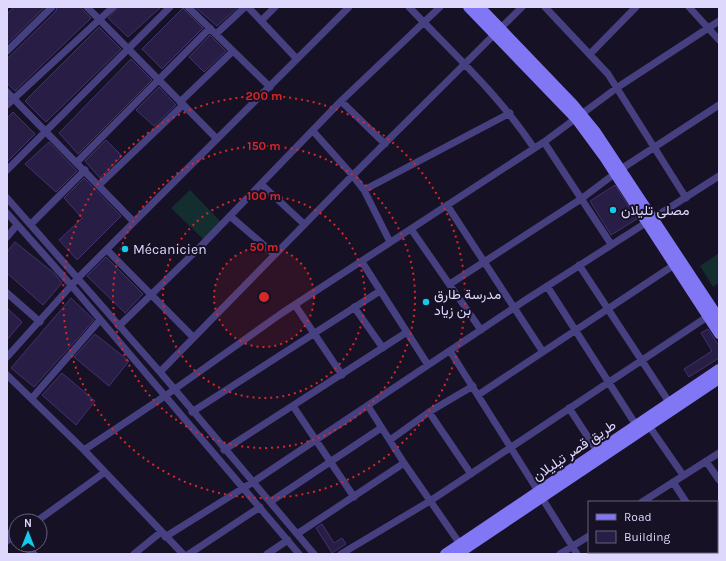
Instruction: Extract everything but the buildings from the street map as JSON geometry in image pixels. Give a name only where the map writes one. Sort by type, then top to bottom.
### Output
[{"type":"main road","points":[[468,7],[497,30]]},
{"type":"main road","points":[[480,7],[497,30],[579,117],[618,172],[714,316],[719,334]]},
{"type":"main road","points":[[650,221],[674,265],[714,316]]},
{"type":"main road","name":"طريق قصر تيليلان","points":[[445,554],[462,551],[597,451],[719,369]]},
{"type":"main road","name":"طريق قصر تيليلان","points":[[540,494],[649,426],[719,379]]},
{"type":"street","points":[[7,50],[52,7]]},
{"type":"street","points":[[87,7],[217,139]]},
{"type":"street","points":[[7,105],[113,7]]},
{"type":"street","points":[[7,170],[170,7]]},
{"type":"street","points":[[188,7],[270,86]]},
{"type":"street","points":[[216,34],[246,7],[296,58]]},
{"type":"street","points":[[261,21],[275,7]]},
{"type":"street","points":[[7,357],[40,322],[71,285],[270,86],[296,58],[349,7]]},
{"type":"street","points":[[408,7],[464,62],[510,113],[534,148]]},
{"type":"street","points":[[119,326],[230,216],[341,101],[440,7]]},
{"type":"street","points":[[160,372],[274,254],[385,144],[464,62],[522,7]]},
{"type":"street","points":[[545,7],[590,54],[618,87],[686,198]]},
{"type":"street","points":[[590,54],[636,7]]},
{"type":"street","points":[[689,7],[709,27],[719,40]]},
{"type":"street","points":[[84,450],[165,396],[295,305],[544,142],[618,87],[719,21]]},
{"type":"street","points":[[77,162],[210,28]]},
{"type":"street","points":[[99,185],[182,103],[232,50]]},
{"type":"street","points":[[7,92],[85,170],[134,222]]},
{"type":"street","points":[[341,101],[385,144]]},
{"type":"street","points":[[450,284],[581,199],[618,172],[719,105]]},
{"type":"street","points":[[364,190],[510,113]]},
{"type":"street","points":[[312,131],[364,190],[390,242]]},
{"type":"street","points":[[544,142],[612,244]]},
{"type":"street","points":[[31,224],[85,170]]},
{"type":"street","points":[[134,554],[163,534],[253,482],[547,286],[719,177]]},
{"type":"street","points":[[261,184],[304,224]]},
{"type":"street","points":[[7,198],[160,372],[173,390],[314,554]]},
{"type":"street","points":[[447,205],[543,352]]},
{"type":"street","points":[[7,213],[71,285],[300,554]]},
{"type":"street","points":[[230,216],[274,254]]},
{"type":"street","points":[[7,237],[17,225]]},
{"type":"street","points":[[411,229],[481,330]]},
{"type":"street","points":[[107,250],[194,337]]},
{"type":"street","points":[[362,262],[428,366]]},
{"type":"street","points":[[580,265],[669,402]]},
{"type":"street","points":[[478,395],[575,330],[609,310],[674,265]]},
{"type":"street","points":[[547,286],[636,424]]},
{"type":"street","points":[[192,412],[315,331],[380,291]]},
{"type":"street","points":[[7,293],[40,322]]},
{"type":"street","points":[[295,305],[315,331],[342,375]]},
{"type":"street","points":[[354,307],[383,348]]},
{"type":"street","points":[[341,554],[430,501],[510,446],[608,382],[714,316]]},
{"type":"street","points":[[32,398],[100,320]]},
{"type":"street","points":[[224,450],[407,332]]},
{"type":"street","points":[[450,351],[577,554]]},
{"type":"street","points":[[7,376],[32,398],[84,450],[183,554]]},
{"type":"street","points":[[390,440],[429,412],[472,386]]},
{"type":"street","points":[[293,406],[354,497]]},
{"type":"street","points":[[368,406],[462,551]]},
{"type":"street","points":[[569,408],[597,451]]},
{"type":"street","points":[[429,412],[471,474]]},
{"type":"street","points":[[649,426],[683,475]]},
{"type":"street","points":[[270,502],[381,428]]},
{"type":"street","points":[[644,501],[719,453]]},
{"type":"street","points":[[706,461],[719,480]]},
{"type":"street","points":[[297,534],[404,463]]},
{"type":"street","points":[[48,513],[105,472]]},
{"type":"street","points":[[673,482],[685,501]]},
{"type":"street","points":[[189,554],[260,507]]},
{"type":"street","points":[[560,554],[588,537]]},
{"type":"street","points":[[267,554],[288,540]]},
{"type":"street","points":[[663,553],[671,553]]},
{"type":"green space","points":[[190,190],[222,223],[204,240],[171,208]]},
{"type":"green space","points":[[719,253],[719,283],[713,287],[700,266]]},
{"type":"place","name":"مصلى تليلان","points":[[613,210]]},
{"type":"place","name":"Mécanicien","points":[[125,249]]},
{"type":"place","name":"مدرسة طارق بن زياد","points":[[426,302]]}]
